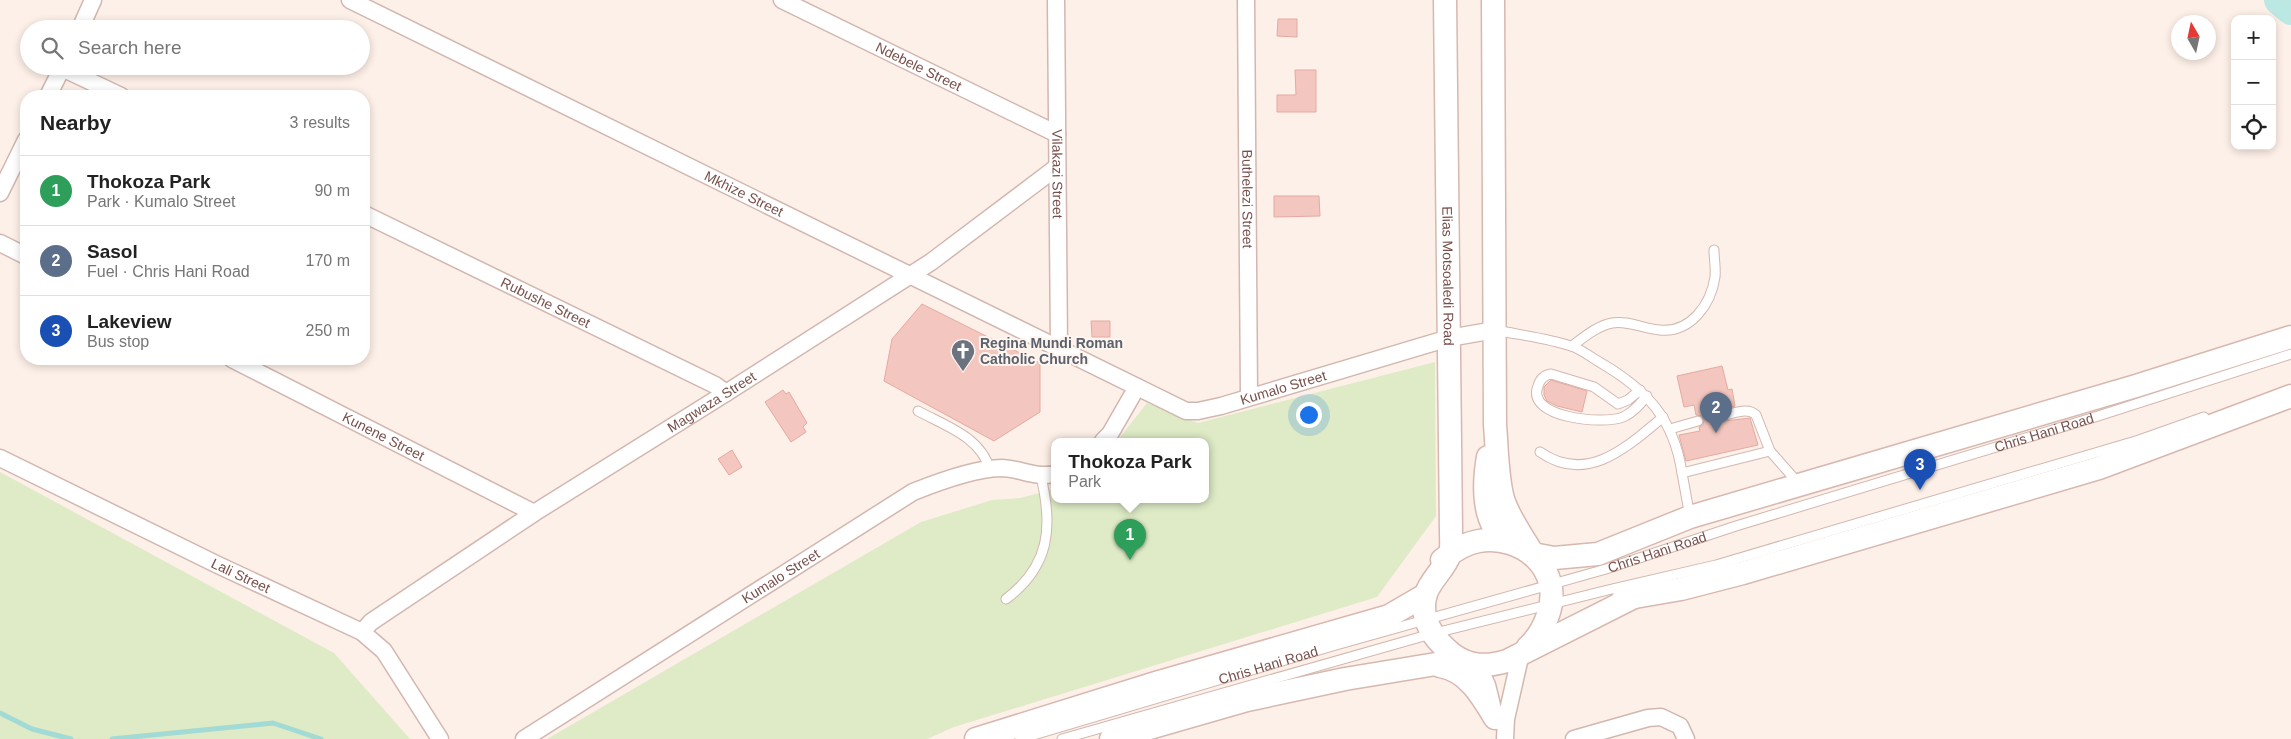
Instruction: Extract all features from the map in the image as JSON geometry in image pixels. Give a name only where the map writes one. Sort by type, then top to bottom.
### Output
[{"type":"main road","points":[[1493,0],[1495,425],[1500,484],[1504,501],[1515,524],[1549,577],[1551,595],[1544,628]]},
{"type":"main road","name":"Elias Motsoaledi Road","points":[[1447,1],[1450,554]]},
{"type":"main road","name":"Chris Hani Road","points":[[1533,554],[1554,558],[1598,554],[1690,517],[2136,386],[2291,337]]},
{"type":"main road","points":[[1521,653],[1544,628],[1615,600],[1681,589],[1743,573],[2099,468],[2291,396]]},
{"type":"main road","points":[[1495,425],[1486,464],[1485,489],[1490,518],[1495,530],[1507,542],[1533,554]]},
{"type":"main road","points":[[1353,626],[1393,602],[1450,554],[1479,540],[1507,542]]},
{"type":"main road","points":[[1450,554],[1426,594],[1429,627],[1439,643],[1469,663],[1495,665],[1636,596]]},
{"type":"main road","name":"Chris Hani Road","points":[[976,739],[1132,690],[1389,616],[1426,594]]},
{"type":"main road","name":"Chris Hani Road","points":[[1111,739],[1247,700],[1345,679],[1433,665],[1469,663]]},
{"type":"main road","points":[[1433,665],[1454,670],[1467,679],[1475,687],[1498,728]]},
{"type":"street","points":[[84,20],[93,0]]},
{"type":"street","name":"Mkhize Street","points":[[350,0],[1137,387]]},
{"type":"street","name":"Ndebele Street","points":[[782,0],[1057,134]]},
{"type":"street","name":"Vilakazi Street","points":[[1056,0],[1058,348]]},
{"type":"street","name":"Buthelezi Street","points":[[1246,0],[1248,397]]},
{"type":"street","points":[[51,90],[58,75]]},
{"type":"street","points":[[78,75],[109,90]]},
{"type":"street","points":[[0,193],[20,152]]},
{"type":"street","name":"Magwaza Street","points":[[362,632],[371,622],[534,513],[726,394],[930,262],[1057,167]]},
{"type":"street","name":"Rubushe Street","points":[[370,217],[715,385],[726,394]]},
{"type":"street","points":[[0,243],[20,253]]},
{"type":"street","name":"Kumalo Street","points":[[1137,387],[1186,411],[1209,409],[1449,338],[1495,330]]},
{"type":"street","name":"Kunene Street","points":[[244,365],[534,513]]},
{"type":"street","points":[[1106,438],[1137,387]]},
{"type":"street","name":"Lali Street","points":[[0,458],[227,569],[362,632],[384,651],[440,739]]},
{"type":"street","name":"Kumalo Street","points":[[524,739],[914,492],[940,482],[1002,468],[1048,475]]},
{"type":"street","points":[[1505,739],[1506,719],[1521,653]]},
{"type":"street","points":[[1469,663],[1487,685],[1498,728]]},
{"type":"street","points":[[1574,739],[1648,718],[1661,717],[1683,733]]},
{"type":"lane","points":[[1572,346],[1597,328],[1610,323],[1625,322],[1663,331],[1678,328],[1693,321],[1705,306],[1715,277],[1714,250]]},
{"type":"lane","points":[[1495,330],[1572,346],[1617,372],[1643,393],[1663,417],[1678,448],[1690,517]]},
{"type":"lane","name":"Chris Hani Road","points":[[1062,739],[1429,627],[1551,595],[1736,526],[2094,417],[2291,354]]},
{"type":"lane","points":[[1551,374],[1594,386],[1618,404],[1643,393],[1632,411],[1623,417],[1612,420],[1594,420],[1576,419],[1545,407],[1537,399],[1536,391],[1542,378],[1551,374]]},
{"type":"lane","points":[[1725,415],[1747,410],[1753,412],[1756,415],[1770,451],[1800,484]]},
{"type":"lane","points":[[918,411],[969,439],[986,457],[990,470]]},
{"type":"lane","name":"Chris Hani Road","points":[[1020,739],[1336,645],[1429,627],[1551,595],[1612,589],[1716,566],[2139,440],[2211,414]]},
{"type":"lane","points":[[1540,452],[1550,460],[1564,464],[1580,466],[1594,463],[1611,457],[1632,443],[1663,417]]},
{"type":"lane","points":[[1670,429],[1698,421]]},
{"type":"lane","points":[[1682,473],[1770,451]]},
{"type":"lane","points":[[1006,599],[1028,579],[1039,562],[1046,544],[1048,475]]},
{"type":"green space","points":[[1435,362],[1436,516],[1377,597],[954,727],[927,739],[547,739],[921,522],[992,500],[1020,498],[1051,490],[1051,503],[1209,503],[1209,438],[1119,438],[1147,403],[1198,423]]},
{"type":"green space","points":[[0,472],[334,653],[410,739],[0,739]]},
{"type":"building","points":[[1278,19],[1297,19],[1297,37],[1277,36]]},
{"type":"building","points":[[1295,70],[1316,70],[1316,112],[1277,112],[1277,95],[1296,95]]},
{"type":"building","points":[[1274,196],[1319,196],[1320,216],[1274,217]]},
{"type":"building","name":"Regina Mundi Roman Catholic Church","points":[[922,304],[1040,363],[1040,412],[994,441],[884,381],[892,339]]},
{"type":"building","points":[[1091,321],[1110,321],[1110,337],[1092,337]]},
{"type":"building","points":[[1722,366],[1728,390],[1732,389],[1735,406],[1721,410],[1719,417],[1724,421],[1750,418],[1758,445],[1686,461],[1679,435],[1700,431],[1699,427],[1703,425],[1704,420],[1702,416],[1696,415],[1694,405],[1684,407],[1677,376]]},
{"type":"building","points":[[1551,380],[1587,391],[1582,412],[1557,406],[1547,401],[1544,395],[1544,387]]},
{"type":"building","points":[[783,390],[786,394],[789,392],[807,423],[803,427],[806,432],[791,442],[765,402]]},
{"type":"building","points":[[732,450],[742,467],[729,475],[718,459]]},
{"type":"waterway","points":[[2279,0],[2291,10]]},
{"type":"waterway","points":[[0,713],[32,729],[71,739]]},
{"type":"waterway","points":[[112,739],[273,723],[321,739]]},
{"type":"place","name":"Regina Mundi Roman Catholic Church","points":[[963,372]]},
{"type":"place","name":"Sasol","points":[[1716,433]]},
{"type":"place","name":"Lakeview","points":[[1920,490]]},
{"type":"place","name":"Thokoza Park","points":[[1130,560]]}]
